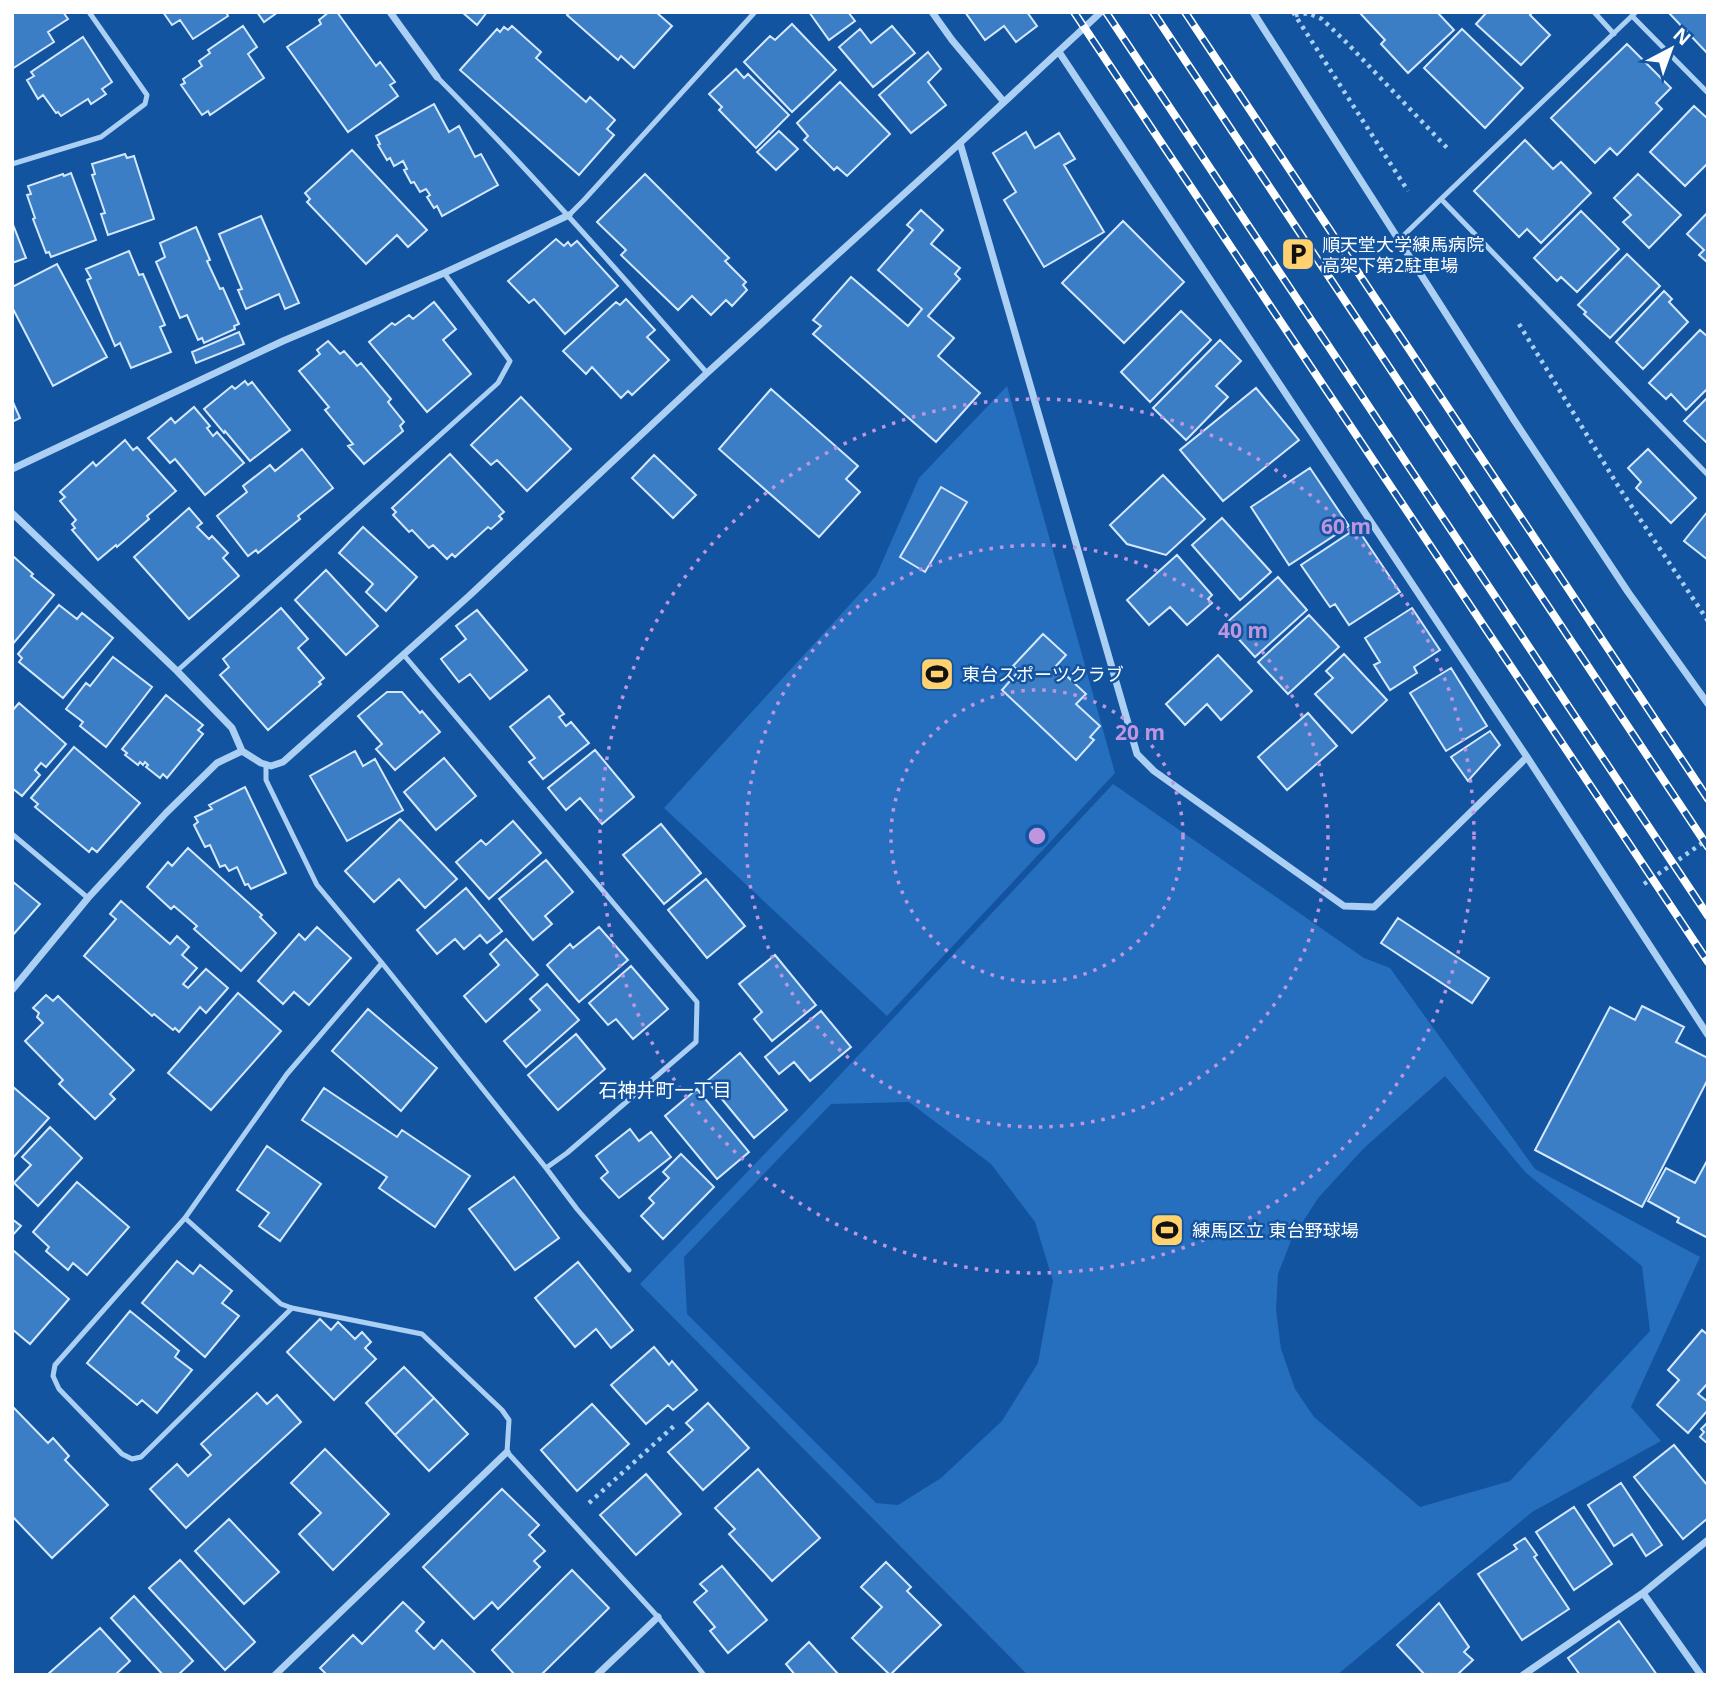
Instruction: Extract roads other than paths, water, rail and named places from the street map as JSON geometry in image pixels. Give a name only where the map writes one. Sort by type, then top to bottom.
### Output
[{"type":"street","points":[[390,12],[437,77]]},
{"type":"street","points":[[932,12],[1004,102]]},
{"type":"street","points":[[12,513],[177,671],[232,729],[242,751],[266,765],[283,762],[474,592],[706,373],[1101,12]]},
{"type":"street","points":[[1253,12],[1514,420],[1628,592],[1708,704]]},
{"type":"street","points":[[1059,52],[1527,757],[1708,1035]]},
{"type":"street","points":[[960,143],[1137,754],[1154,771],[1344,906],[1374,906],[1527,757]]},
{"type":"street","points":[[12,469],[283,341],[444,274],[569,215]]},
{"type":"street","points":[[12,990],[88,898],[166,813],[217,763],[242,751]]},
{"type":"street","points":[[275,1675],[506,1452]]},
{"type":"street","points":[[1523,1675],[1643,1593],[1708,1540]]},
{"type":"street","points":[[1643,1593],[1701,1675]]},
{"type":"street","points":[[597,1675],[657,1617]]},
{"type":"lane","points":[[12,164],[101,137],[145,104],[147,95],[89,12]]},
{"type":"lane","points":[[569,215],[755,12]]},
{"type":"lane","points":[[1594,12],[1614,34]]},
{"type":"lane","points":[[1399,239],[1634,14],[1708,93]]},
{"type":"lane","points":[[437,77],[569,215],[706,373]]},
{"type":"lane","points":[[1441,200],[1708,475]]},
{"type":"lane","points":[[177,671],[498,383],[510,361],[444,274]]},
{"type":"lane","points":[[403,654],[697,1002],[696,1042],[546,1168]]},
{"type":"lane","points":[[266,765],[266,779],[317,885],[629,1270]]},
{"type":"lane","points":[[12,834],[88,898]]},
{"type":"lane","points":[[292,1308],[141,1457],[132,1459],[122,1454],[59,1389],[53,1376],[55,1366],[185,1218],[287,1074],[382,963]]},
{"type":"lane","points":[[185,1218],[281,1304],[422,1334],[502,1410],[509,1420],[506,1452],[657,1617],[704,1675]]},
{"type":"railway","points":[[1074,12],[1708,962]]},
{"type":"railway","points":[[1106,12],[1708,916]]},
{"type":"railway","points":[[1153,12],[1708,847]]},
{"type":"railway","points":[[1185,12],[1708,799]]},
{"type":"place","name":"順天堂大学練馬病院 高架下第2駐車場","points":[[1298,254]]},
{"type":"place","name":"東台スポーツクラブ","points":[[937,674]]},
{"type":"place","name":"練馬区立 東台野球場","points":[[1167,1230]]},
{"type":"district","name":"石神井町一丁目","points":[[665,1090]]}]
